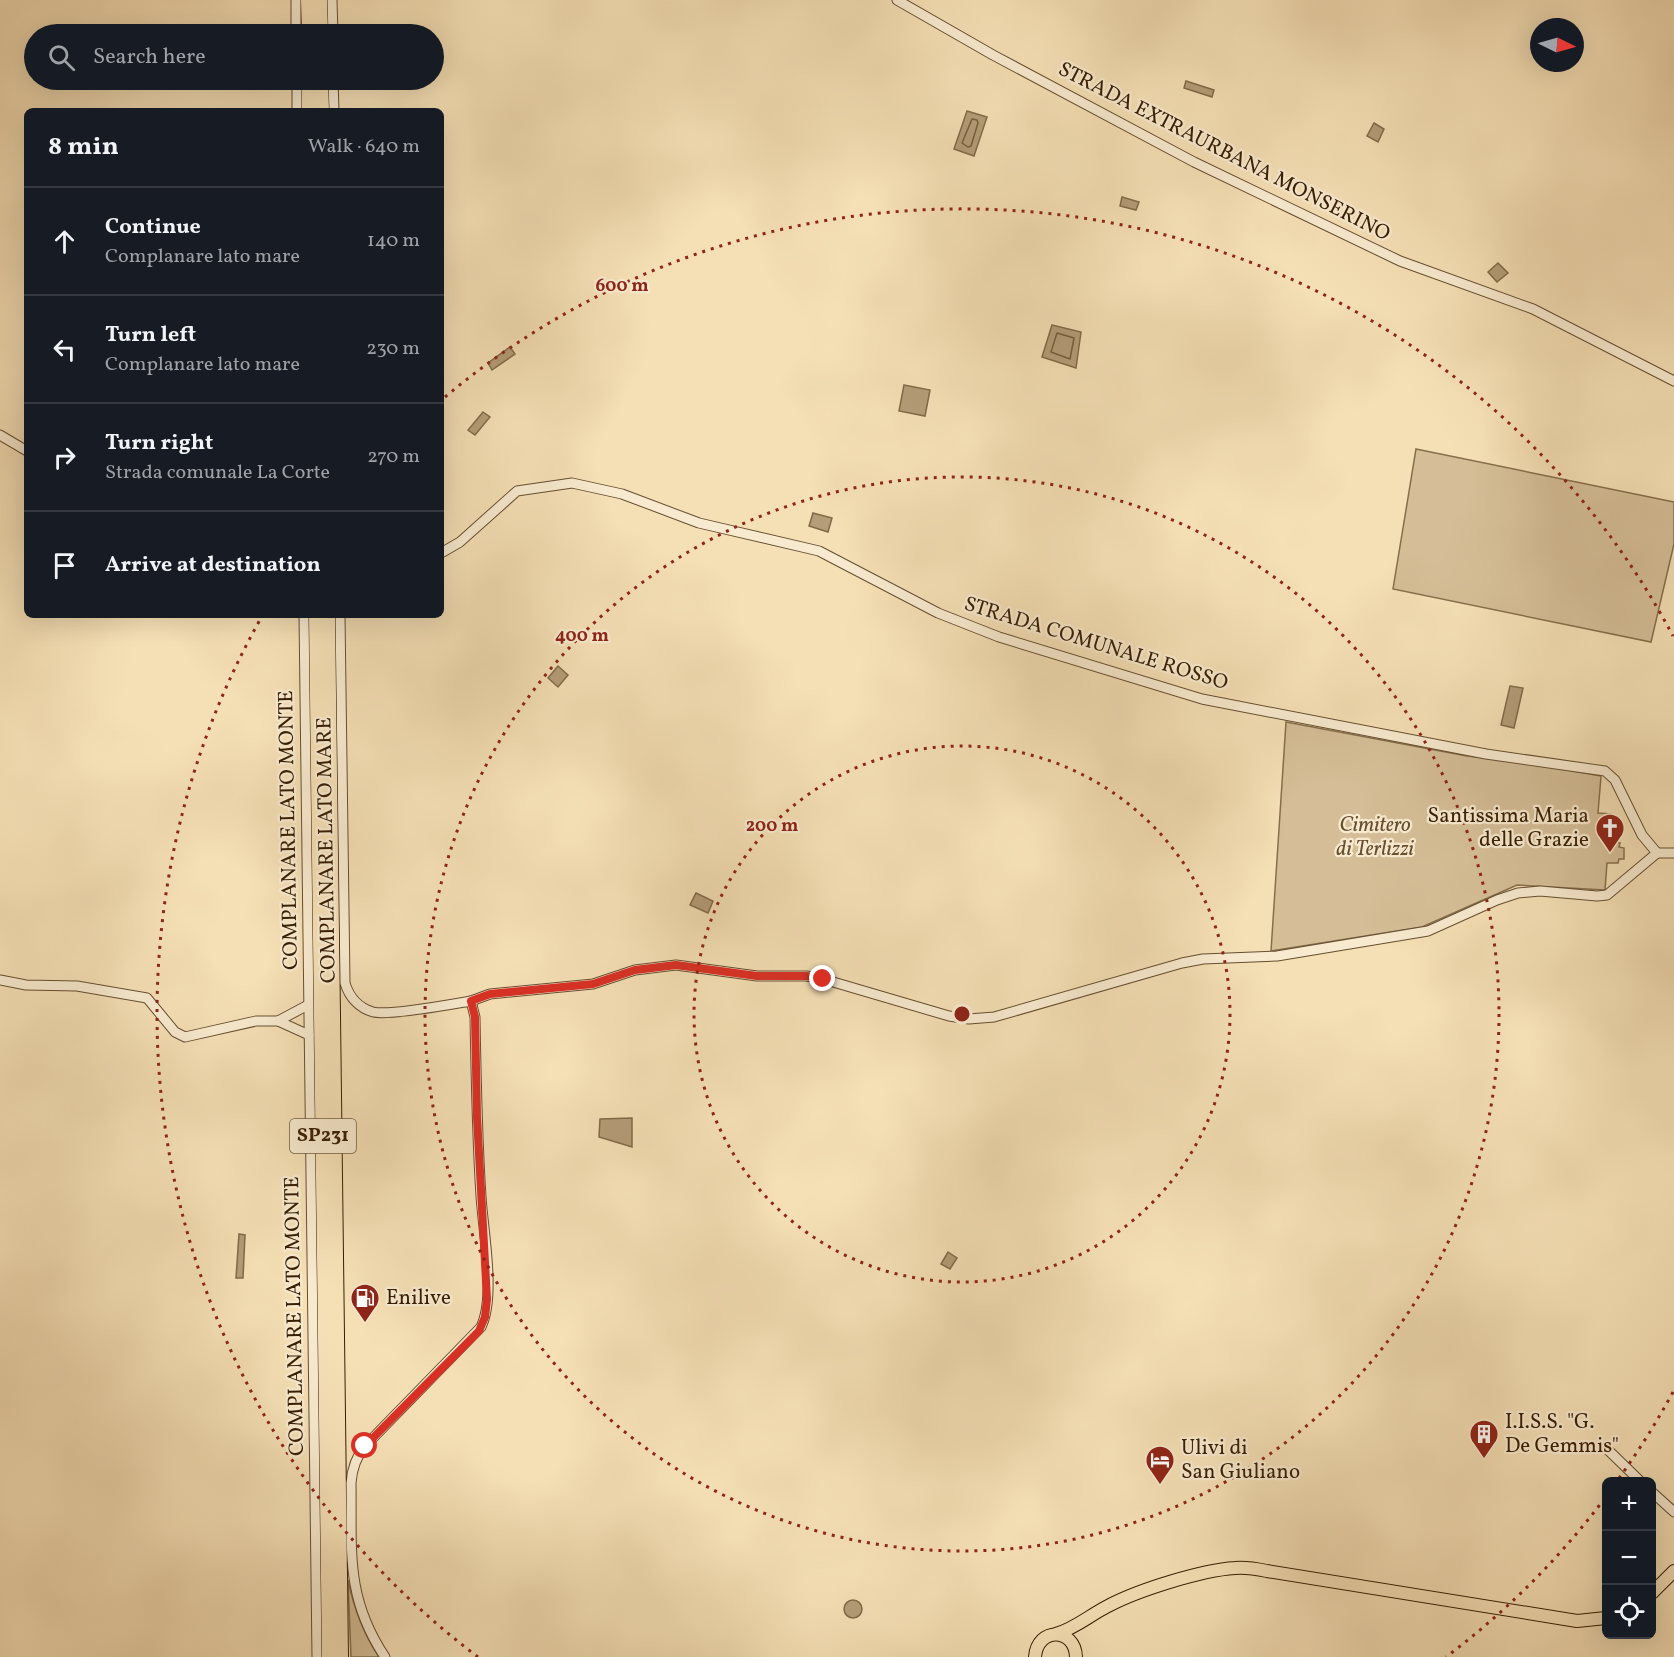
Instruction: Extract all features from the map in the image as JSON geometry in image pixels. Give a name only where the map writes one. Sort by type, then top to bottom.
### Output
[{"type":"highway","points":[[308,0],[309,24]]},
{"type":"highway","points":[[320,0],[321,24]]},
{"type":"highway","points":[[309,90],[309,108]]},
{"type":"highway","points":[[321,90],[322,108]]},
{"type":"highway","name":"SP231","points":[[316,618],[329,1657]]},
{"type":"highway","name":"SP231","points":[[328,618],[342,1657]]},
{"type":"main road","points":[[1025,1657],[1036,1653],[1043,1638],[1070,1630],[1109,1605],[1183,1579],[1235,1568],[1268,1570],[1561,1619],[1584,1621],[1602,1619]]},
{"type":"main road","points":[[1656,1589],[1674,1571]]},
{"type":"main road","points":[[1076,1653],[1084,1622]]},
{"type":"main road","points":[[1056,1634],[1068,1638],[1076,1653]]},
{"type":"street","points":[[296,0],[296,24]]},
{"type":"street","points":[[332,0],[333,24]]},
{"type":"street","name":"STRADA EXTRAURBANA MONSERINO","points":[[897,0],[993,55],[1194,162],[1400,261],[1533,309],[1674,381]]},
{"type":"street","points":[[297,90],[297,108]]},
{"type":"street","points":[[333,90],[334,108]]},
{"type":"street","points":[[0,435],[24,449]]},
{"type":"street","name":"STRADA COMUNALE ROSSO","points":[[444,551],[460,542],[517,491],[572,483],[622,494],[699,524],[819,551],[938,613],[989,633],[1202,699],[1486,754],[1605,771],[1615,780],[1642,835],[1657,853]]},
{"type":"street","name":"COMPLANARE LATO MONTE","points":[[304,618],[317,1657]]},
{"type":"street","name":"COMPLANARE LATO MARE","points":[[340,618],[344,977],[346,989],[358,1004],[380,1013],[471,1001],[490,994],[593,984],[635,970],[676,965],[757,976],[806,976],[823,979],[949,1016],[981,1019],[1192,961],[1278,956],[1428,931],[1518,893],[1540,891],[1607,895],[1657,853]]},
{"type":"street","points":[[1657,853],[1674,853]]},
{"type":"street","points":[[0,980],[26,985],[77,986],[147,998],[175,1032],[185,1037],[240,1023],[278,1021],[308,1005]]},
{"type":"street","points":[[385,1657],[368,1629],[354,1588],[351,1478],[354,1464],[365,1446],[479,1331],[487,1312],[477,1117],[475,1017],[471,1001]]},
{"type":"street","points":[[278,1021],[309,1035]]},
{"type":"street","points":[[1606,1448],[1636,1477]]},
{"type":"street","points":[[1656,1496],[1674,1512]]},
{"type":"green space","points":[[1416,449],[1674,502],[1674,544],[1651,642],[1393,589]]},
{"type":"green space","name":"Cimitero di Terlizzi","points":[[1286,722],[1467,756],[1533,764],[1601,776],[1598,813],[1611,814],[1609,842],[1620,843],[1619,847],[1624,848],[1624,859],[1619,859],[1618,863],[1607,863],[1605,890],[1517,885],[1422,927],[1271,951]]},
{"type":"green space","points":[[348,1580],[360,1620],[379,1657],[351,1657]]},
{"type":"water","points":[[1186,81],[1214,90],[1212,97],[1184,88]]},
{"type":"water","points":[[967,111],[987,117],[974,156],[954,149]]},
{"type":"water","points":[[1374,123],[1384,129],[1378,142],[1367,136]]},
{"type":"water","points":[[1122,197],[1139,202],[1136,210],[1120,206]]},
{"type":"water","points":[[1498,263],[1508,273],[1497,282],[1488,272]]},
{"type":"water","points":[[1052,325],[1081,332],[1076,368],[1042,357]]},
{"type":"water","points":[[510,347],[515,354],[492,370],[488,363]]},
{"type":"water","points":[[904,385],[930,390],[925,416],[899,411]]},
{"type":"water","points":[[483,412],[490,417],[475,435],[468,430]]},
{"type":"water","points":[[813,513],[832,518],[828,532],[809,526]]},
{"type":"water","points":[[558,666],[568,675],[558,687],[548,678]]},
{"type":"water","points":[[1510,686],[1523,688],[1514,728],[1501,725]]},
{"type":"water","points":[[696,893],[713,901],[708,913],[690,905]]},
{"type":"water","points":[[632,1118],[632,1147],[599,1137],[600,1119]]},
{"type":"water","points":[[239,1234],[245,1235],[243,1278],[236,1278]]},
{"type":"water","points":[[948,1252],[957,1258],[950,1269],[941,1264]]},
{"type":"water","points":[[849,1600],[857,1600],[862,1605],[860,1616],[849,1618],[844,1613],[844,1605]]},
{"type":"place","name":"Santissima Maria delle Grazie","points":[[1610,854]]},
{"type":"place","name":"Enilive","points":[[365,1324]]},
{"type":"place","name":"I.I.S.S. \"G. De Gemmis\"","points":[[1484,1460]]},
{"type":"place","name":"Ulivi di San Giuliano","points":[[1160,1486]]},
{"type":"route","points":[[365,1446],[479,1331],[487,1312],[477,1117],[475,1017],[471,1001],[490,994],[593,984],[635,970],[676,965],[757,976],[806,976],[823,979]]}]
